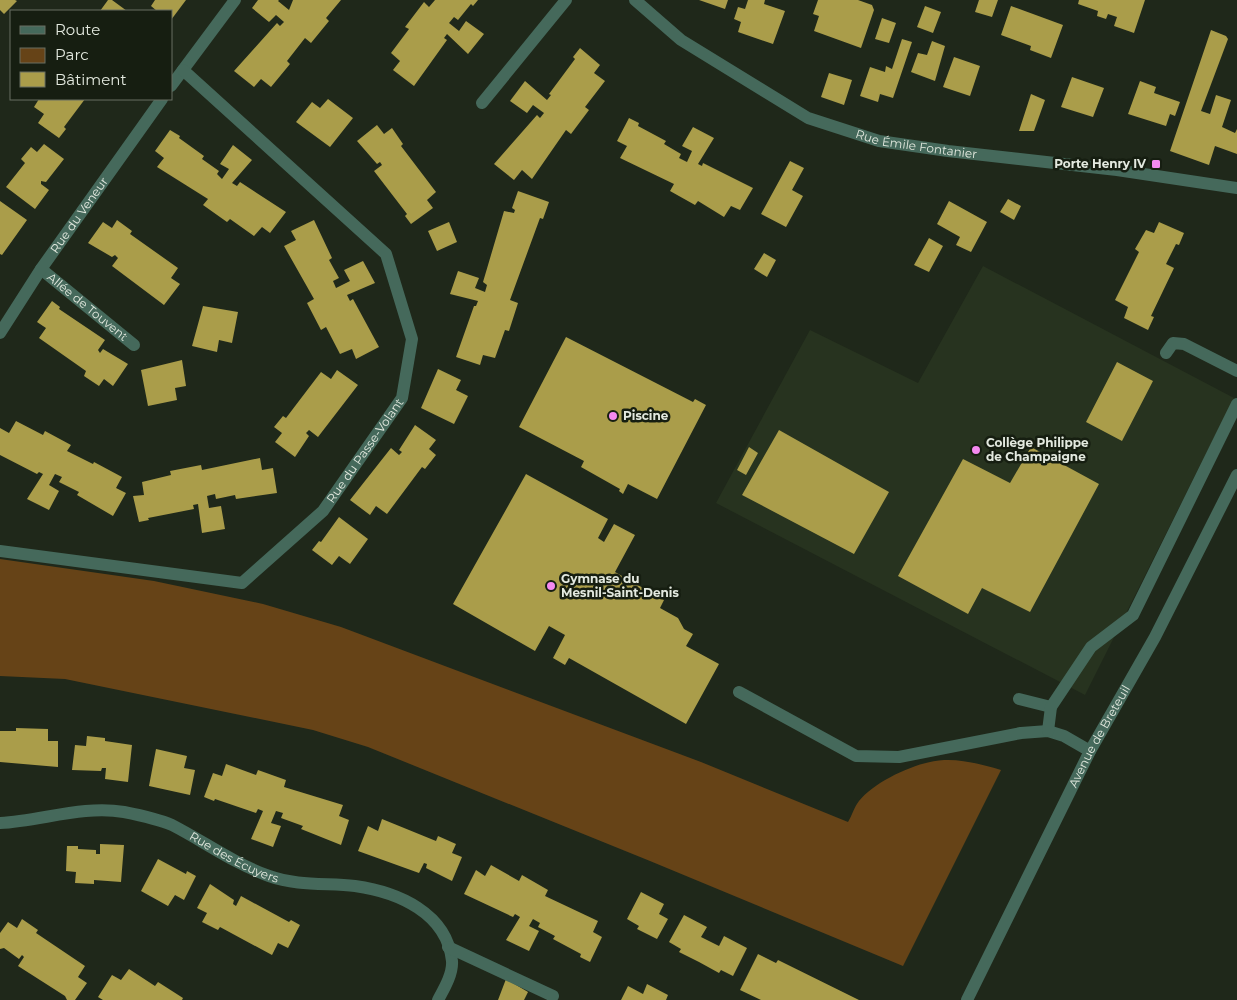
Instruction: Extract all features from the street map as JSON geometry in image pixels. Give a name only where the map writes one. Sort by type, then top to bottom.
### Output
[{"type":"street","points":[[172,85],[235,0]]},
{"type":"street","points":[[482,103],[566,0]]},
{"type":"street","name":"Rue Émile Fontanier","points":[[635,0],[681,40],[753,86],[816,121],[879,140],[948,152],[1117,170],[1237,188]]},
{"type":"street","name":"Rue du Passe-Volant","points":[[0,552],[242,583],[323,512],[402,398],[412,339],[386,254],[183,70]]},
{"type":"street","name":"Rue du Veneur","points":[[0,333],[40,269],[161,100]]},
{"type":"street","name":"Allée de Touvent","points":[[40,269],[134,346]]},
{"type":"street","points":[[1166,353],[1173,343],[1184,344],[1237,372]]},
{"type":"street","points":[[1048,731],[1051,707],[1091,648],[1133,615],[1237,404]]},
{"type":"street","name":"Avenue de Breteuil","points":[[967,1000],[1090,751],[1155,637],[1237,475]]},
{"type":"street","points":[[739,692],[856,756],[900,757],[1021,734],[1048,731],[1064,736],[1090,751]]},
{"type":"street","points":[[1019,699],[1051,707]]},
{"type":"street","name":"Rue des Écuyers","points":[[0,823],[21,822],[77,811],[122,812],[170,824],[242,866],[279,880],[356,886],[402,899],[428,912],[445,935],[452,962],[447,982],[438,1000]]},
{"type":"street","points":[[448,947],[553,996]]},
{"type":"shaded area","name":"Collège Philippe de Champaigne","points":[[983,266],[1234,398],[1085,695],[716,503],[810,330],[918,383]]},
{"type":"green space","points":[[0,559],[154,581],[263,604],[341,627],[701,762],[848,822],[859,801],[875,786],[910,768],[934,761],[959,760],[1001,770],[903,966],[368,747],[313,730],[65,679],[0,676]]},
{"type":"building","points":[[0,0],[17,1],[4,14],[0,10]]},
{"type":"building","points":[[108,0],[112,0],[126,10],[101,10]]},
{"type":"building","points":[[155,0],[186,0],[172,19],[172,10],[156,10],[151,6]]},
{"type":"building","points":[[258,0],[279,0],[289,10],[293,0],[341,0],[326,18],[329,21],[311,43],[305,38],[287,61],[290,64],[271,87],[261,79],[254,87],[234,71],[277,23],[280,26],[284,22],[276,15],[269,22],[252,8]]},
{"type":"building","points":[[435,0],[478,0],[473,6],[471,4],[458,20],[454,17],[449,23],[459,31],[466,21],[484,34],[468,54],[447,34],[444,38],[447,40],[414,86],[393,70],[400,61],[391,53],[409,29],[405,27],[424,2],[429,7]]},
{"type":"building","points":[[699,0],[728,0],[725,9]]},
{"type":"building","points":[[748,0],[765,0],[764,4],[785,11],[773,44],[738,32],[741,22],[734,19],[738,7],[745,9]]},
{"type":"building","points":[[818,0],[858,0],[872,5],[874,10],[861,48],[814,31],[819,16],[813,14]]},
{"type":"building","points":[[979,0],[998,0],[992,17],[975,12]]},
{"type":"building","points":[[1079,0],[1145,0],[1134,33],[1114,26],[1117,17],[1108,14],[1106,19],[1097,16],[1098,11],[1078,4]]},
{"type":"building","points":[[925,6],[941,12],[933,33],[917,27]]},
{"type":"building","points":[[1011,6],[1063,25],[1051,58],[1030,50],[1031,46],[1001,35]]},
{"type":"building","points":[[882,18],[896,23],[889,43],[875,39]]},
{"type":"building","points":[[1211,30],[1226,36],[1228,39],[1201,111],[1210,114],[1216,95],[1231,100],[1222,127],[1235,133],[1237,129],[1237,154],[1215,146],[1209,165],[1170,151]]},
{"type":"building","points":[[902,39],[912,42],[893,98],[880,94],[878,102],[860,96],[870,67],[885,72],[886,66],[892,69]]},
{"type":"building","points":[[932,41],[945,46],[935,81],[911,72],[918,53],[927,55]]},
{"type":"building","points":[[580,48],[600,65],[594,73],[605,81],[585,107],[589,110],[571,134],[566,130],[532,179],[522,170],[514,180],[494,164],[537,115],[540,118],[544,113],[533,105],[527,113],[510,101],[525,81],[547,100],[551,95],[549,94],[575,59],[573,57]]},
{"type":"building","points":[[954,57],[980,66],[970,96],[943,87]]},
{"type":"building","points":[[829,73],[852,80],[844,105],[821,97]]},
{"type":"building","points":[[1072,77],[1104,88],[1093,117],[1061,107]]},
{"type":"building","points":[[1140,81],[1156,87],[1154,93],[1180,102],[1175,116],[1170,114],[1166,126],[1128,114]]},
{"type":"building","points":[[1031,94],[1045,100],[1034,131],[1019,131]]},
{"type":"building","points":[[328,99],[353,118],[330,147],[296,122],[312,102],[320,108]]},
{"type":"building","points":[[38,100],[84,100],[64,127],[66,129],[59,138],[38,123],[44,114],[34,107]]},
{"type":"building","points":[[629,118],[639,123],[638,126],[666,141],[664,144],[681,154],[679,158],[687,162],[692,151],[682,146],[693,127],[714,138],[698,164],[702,166],[703,163],[753,188],[740,210],[731,206],[724,217],[698,201],[695,205],[670,191],[674,184],[620,158],[627,146],[617,141]]},
{"type":"building","points":[[377,125],[384,134],[392,128],[403,144],[401,146],[436,192],[427,200],[433,208],[411,224],[405,216],[407,214],[374,171],[382,165],[380,162],[377,164],[357,141]]},
{"type":"building","points":[[170,130],[204,156],[202,159],[219,171],[217,174],[222,179],[229,169],[220,164],[233,145],[252,160],[232,183],[237,186],[240,182],[286,212],[270,233],[262,227],[254,236],[230,219],[227,222],[203,205],[208,199],[157,167],[164,158],[155,151]]},
{"type":"building","points":[[44,144],[64,159],[46,182],[41,181],[41,184],[49,190],[35,209],[6,187],[25,163],[21,159],[31,147],[37,152]]},
{"type":"building","points":[[790,161],[804,168],[792,190],[803,196],[786,227],[761,214]]},
{"type":"building","points":[[518,191],[549,202],[543,219],[540,218],[510,300],[518,303],[509,331],[505,330],[495,358],[483,355],[480,365],[456,357],[474,306],[476,306],[478,301],[450,294],[458,271],[479,278],[475,288],[485,292],[487,285],[483,282],[504,211],[514,213],[515,210],[512,208]]},
{"type":"building","points":[[1008,199],[1021,206],[1014,220],[1000,212]]},
{"type":"building","points":[[0,201],[27,220],[2,255],[0,254]]},
{"type":"building","points":[[949,201],[987,222],[971,252],[956,245],[960,237],[937,224]]},
{"type":"building","points":[[117,220],[132,231],[130,234],[178,268],[171,278],[180,284],[164,305],[112,266],[118,258],[115,255],[112,257],[88,243],[103,222],[112,228]]},
{"type":"building","points":[[314,220],[332,258],[329,260],[339,278],[333,281],[336,288],[350,281],[344,270],[363,261],[375,283],[347,295],[350,301],[353,299],[379,347],[356,359],[352,349],[340,354],[326,327],[321,330],[307,303],[314,299],[284,246],[296,240],[291,231]]},
{"type":"building","points":[[449,222],[457,242],[437,251],[428,231]]},
{"type":"building","points":[[1159,222],[1184,233],[1179,245],[1176,244],[1166,264],[1174,268],[1151,316],[1154,317],[1148,330],[1124,318],[1128,307],[1115,300],[1139,252],[1135,249],[1146,230],[1154,233]]},
{"type":"building","points":[[929,238],[943,246],[929,272],[914,265]]},
{"type":"building","points":[[764,253],[776,260],[767,277],[754,269]]},
{"type":"building","points":[[52,301],[60,307],[59,309],[105,340],[98,350],[100,353],[103,349],[128,364],[113,386],[104,379],[99,386],[84,376],[86,371],[39,338],[46,328],[37,322]]},
{"type":"building","points":[[203,306],[238,312],[232,343],[219,340],[217,352],[192,346]]},
{"type":"building","name":"Piscine","points":[[566,337],[693,402],[695,399],[706,405],[657,499],[628,484],[623,494],[619,491],[620,489],[581,467],[584,461],[519,427]]},
{"type":"building","points":[[182,360],[186,386],[175,388],[177,400],[148,406],[141,370]]},
{"type":"building","points":[[1117,362],[1153,381],[1122,441],[1086,422]]},
{"type":"building","points":[[438,369],[461,380],[456,390],[468,396],[454,424],[421,408]]},
{"type":"building","points":[[337,370],[358,385],[318,437],[309,430],[306,433],[309,436],[295,457],[275,442],[282,433],[274,427],[283,416],[286,418],[321,372],[331,379]]},
{"type":"building","points":[[16,421],[43,435],[45,431],[71,445],[67,451],[93,464],[94,462],[122,477],[116,488],[126,493],[113,516],[77,495],[79,492],[59,482],[62,477],[55,474],[49,485],[59,491],[49,510],[27,499],[43,474],[39,472],[37,474],[0,455],[0,428],[9,433]]},
{"type":"building","points":[[415,425],[436,440],[429,449],[436,455],[425,469],[422,467],[387,514],[376,506],[370,515],[350,500],[391,448],[399,455],[402,452],[399,450]]},
{"type":"building","points":[[779,430],[889,492],[854,554],[742,495]]},
{"type":"building","points":[[749,447],[758,453],[746,475],[737,470]]},
{"type":"building","points":[[1031,447],[1099,484],[1030,612],[982,588],[968,614],[898,576],[963,459],[1010,483]]},
{"type":"building","points":[[260,458],[262,470],[273,468],[277,493],[236,499],[235,495],[216,499],[215,494],[207,496],[209,508],[221,506],[225,529],[202,533],[198,504],[193,505],[194,509],[148,518],[149,520],[139,522],[133,496],[144,495],[142,482],[171,475],[170,471],[201,465],[202,470]]},
{"type":"building","name":"Gymnase du Mesnil-Saint-Denis","points":[[526,474],[608,519],[598,538],[604,542],[614,524],[635,535],[615,572],[664,600],[660,608],[678,618],[684,629],[693,634],[686,646],[719,664],[686,724],[569,658],[565,665],[553,658],[565,635],[549,626],[535,651],[453,604]]},
{"type":"building","points":[[339,517],[368,539],[350,564],[339,556],[332,565],[312,550],[319,541],[321,542]]},
{"type":"building","points":[[16,728],[48,729],[48,741],[58,741],[58,767],[0,762],[0,731],[16,731]]},
{"type":"building","points":[[87,736],[105,738],[105,741],[132,745],[128,782],[105,779],[106,768],[102,768],[101,771],[72,770],[75,745],[86,746]]},
{"type":"building","points":[[156,749],[187,756],[184,768],[195,770],[190,795],[149,786]]},
{"type":"building","points":[[226,764],[256,775],[258,770],[286,780],[284,787],[343,805],[339,816],[349,820],[341,845],[301,829],[303,826],[281,818],[283,813],[276,811],[271,823],[281,826],[273,847],[251,839],[263,811],[258,809],[256,813],[204,797],[213,773],[222,776]]},
{"type":"building","points":[[382,819],[436,841],[438,836],[456,844],[452,853],[462,857],[452,881],[426,868],[427,864],[424,863],[419,873],[358,851],[368,826],[378,831]]},
{"type":"building","points":[[100,844],[124,845],[121,882],[94,880],[94,884],[75,883],[76,872],[66,871],[67,846],[78,846],[78,849],[96,850],[96,854],[100,854]]},
{"type":"building","points":[[158,859],[186,874],[187,871],[196,876],[184,900],[175,895],[168,906],[141,891]]},
{"type":"building","points":[[491,865],[519,881],[522,875],[548,890],[545,896],[598,921],[593,932],[602,937],[590,962],[580,957],[581,954],[553,939],[555,936],[538,927],[540,923],[533,919],[529,926],[539,931],[529,951],[506,940],[520,917],[515,914],[513,917],[464,894],[476,870],[485,876]]},
{"type":"building","points":[[210,884],[234,900],[233,904],[236,906],[241,896],[289,922],[291,920],[300,925],[288,948],[278,943],[272,955],[220,927],[218,930],[202,922],[207,913],[197,908]]},
{"type":"building","points":[[641,892],[664,904],[659,914],[668,919],[657,939],[637,929],[639,926],[627,919]]},
{"type":"building","points":[[684,915],[707,927],[701,937],[719,946],[724,936],[747,948],[733,976],[721,970],[719,973],[679,952],[681,949],[669,942]]},
{"type":"building","points":[[22,919],[38,930],[36,933],[85,966],[78,977],[87,983],[75,1000],[67,1000],[65,996],[18,966],[24,957],[22,955],[19,959],[4,948],[0,949],[0,933],[8,922],[17,928]]},
{"type":"building","points":[[758,954],[776,963],[778,960],[859,1000],[761,1000],[740,990]]},
{"type":"building","points":[[129,969],[155,986],[158,982],[183,998],[182,1000],[103,1000],[98,997],[112,975],[121,980]]},
{"type":"building","points":[[506,979],[528,992],[524,1000],[498,1000]]},
{"type":"building","points":[[647,984],[668,995],[666,1000],[621,1000],[628,986],[643,994]]},
{"type":"place","name":"Porte Henry IV","points":[[1156,164]]},
{"type":"place","name":"Piscine","points":[[613,416]]},
{"type":"place","name":"Collège Philippe de Champaigne","points":[[976,450]]},
{"type":"place","name":"Gymnase du Mesnil-Saint-Denis","points":[[551,586]]}]
